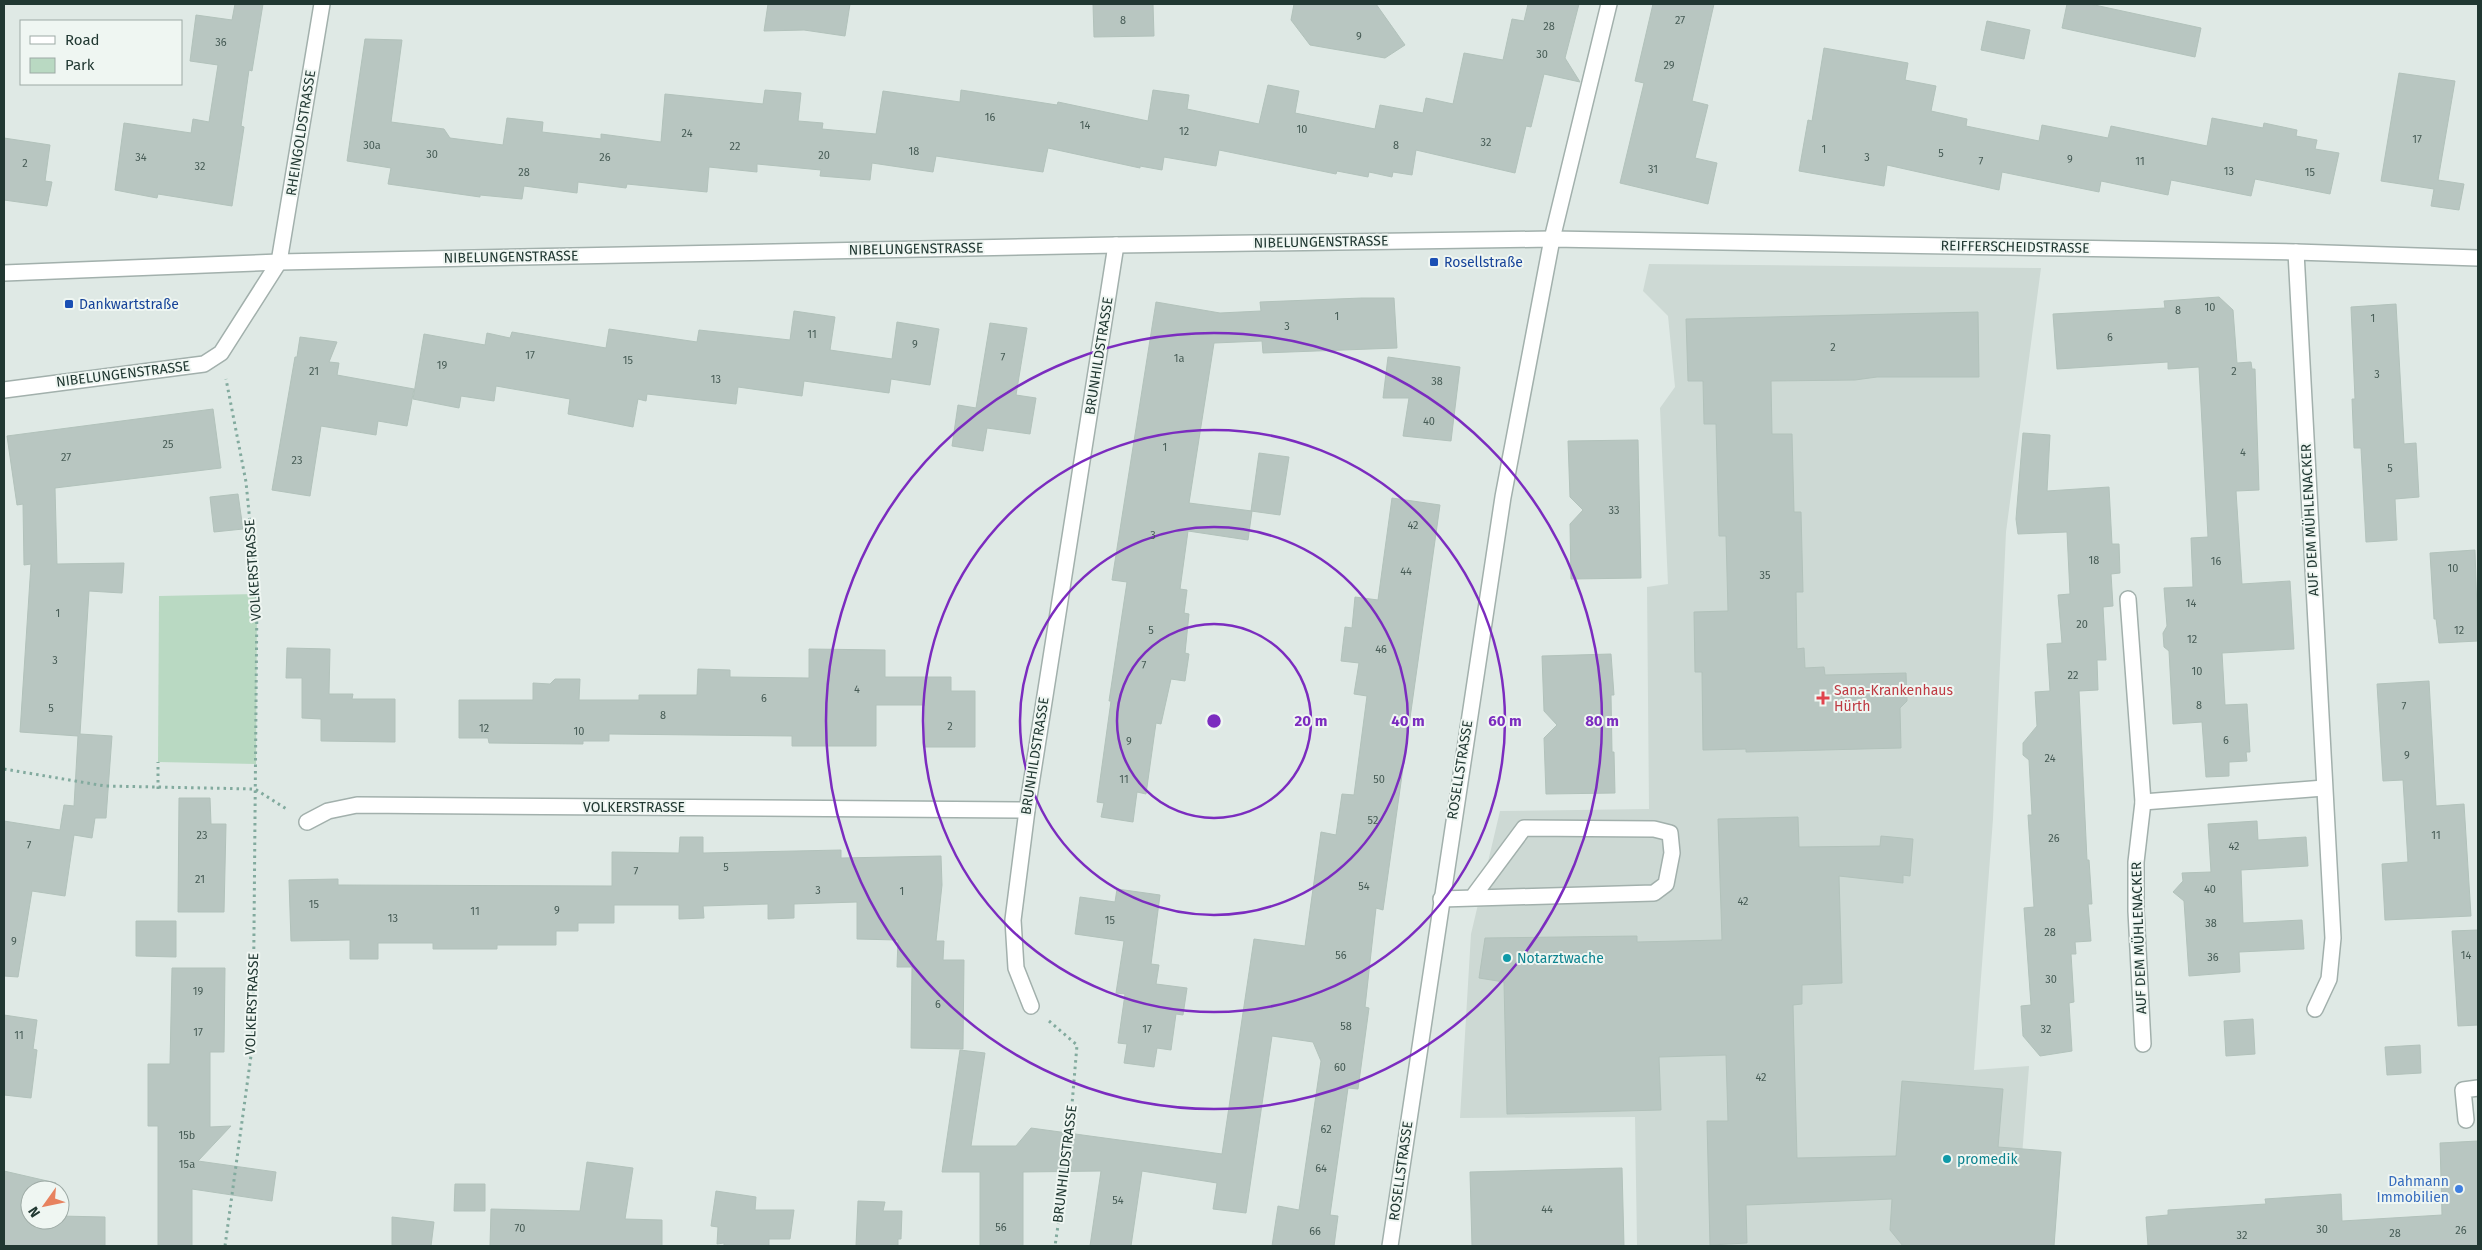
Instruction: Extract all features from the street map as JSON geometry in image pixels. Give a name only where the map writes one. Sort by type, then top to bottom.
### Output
[{"type":"street","name":"RHEINGOLDSTRASSE","points":[[279,262],[322,4]]},
{"type":"street","name":"ROSELLSTRASSE","points":[[1390,1246],[1503,497],[1552,239],[1609,4]]},
{"type":"street","name":"NIBELUNGENSTRASSE","points":[[4,273],[279,262],[1116,245],[1552,239]]},
{"type":"street","name":"REIFFERSCHEIDSTRASSE","points":[[1552,239],[2296,252],[2478,258]]},
{"type":"street","name":"BRUNHILDSTRASSE","points":[[1030,1006],[1016,968],[1013,920],[1027,810],[1116,245]]},
{"type":"street","name":"AUF DEM MÜHLENACKER","points":[[2296,252],[2333,938],[2329,979],[2315,1009]]},
{"type":"street","name":"NIBELUNGENSTRASSE","points":[[4,390],[204,364],[221,353],[279,262]]},
{"type":"street","name":"AUF DEM MÜHLENACKER","points":[[2128,599],[2143,802],[2136,862],[2136,911],[2143,1044]]},
{"type":"street","points":[[2143,802],[2324,788]]},
{"type":"street","name":"VOLKERSTRASSE","points":[[307,822],[328,811],[357,805],[1027,810]]},
{"type":"street","points":[[1441,899],[1654,893],[1666,884],[1672,853],[1670,834],[1654,829],[1524,828],[1472,898]]},
{"type":"street","points":[[2466,1120],[2463,1090],[2478,1088]]},
{"type":"path","name":"VOLKERSTRASSE","points":[[221,353],[246,482],[257,594],[253,1041],[225,1246]]},
{"type":"path","points":[[158,762],[158,789]]},
{"type":"path","points":[[4,769],[105,786],[158,789],[255,789],[307,822]]},
{"type":"path","name":"BRUNHILDSTRASSE","points":[[1030,1006],[1077,1045],[1067,1164],[1055,1246]]},
{"type":"shaded area","name":"Sana-Krankenhaus Hürth","points":[[1649,264],[2041,268],[2006,532],[1993,819],[1974,1070],[2029,1066],[2015,1246],[1637,1246],[1635,1117],[1460,1118],[1471,934],[1500,811],[1649,809],[1647,587],[1668,584],[1660,408],[1675,387],[1668,316],[1643,291]]},
{"type":"green space","points":[[257,594],[256,764],[158,762],[159,596]]},
{"type":"building","points":[[235,4],[263,4],[252,71],[249,70],[241,126],[244,127],[232,206],[158,194],[157,198],[115,190],[124,123],[191,133],[193,119],[209,122],[218,65],[190,61],[196,15],[232,20]]},
{"type":"building","points":[[768,4],[850,4],[845,36],[804,30],[764,31]]},
{"type":"building","points":[[1093,4],[1153,4],[1154,36],[1094,37]]},
{"type":"building","points":[[1294,4],[1376,4],[1405,45],[1385,58],[1310,45],[1291,20]]},
{"type":"building","points":[[1528,4],[1579,4],[1565,58],[1580,82],[1544,74],[1531,127],[1526,126],[1515,173],[1416,150],[1412,175],[1393,172],[1392,177],[1369,172],[1368,177],[1337,171],[1336,174],[1219,150],[1216,166],[1164,157],[1162,170],[1140,166],[1140,168],[1048,148],[1043,172],[936,156],[933,172],[872,163],[870,180],[820,176],[821,170],[757,164],[757,172],[709,167],[707,192],[627,184],[626,188],[578,182],[577,193],[524,186],[522,199],[480,195],[480,197],[388,184],[391,168],[347,161],[365,39],[402,40],[391,122],[444,129],[450,138],[503,145],[507,118],[543,122],[542,132],[601,139],[601,134],[661,142],[665,94],[763,104],[765,90],[801,93],[798,121],[823,123],[822,129],[876,134],[883,91],[960,102],[961,90],[1057,105],[1058,102],[1148,121],[1153,90],[1189,95],[1187,109],[1259,124],[1268,85],[1299,91],[1295,113],[1375,129],[1380,105],[1423,113],[1426,98],[1453,104],[1464,53],[1503,60],[1512,19],[1524,21]]},
{"type":"building","points":[[1653,4],[1714,4],[1692,101],[1708,105],[1695,158],[1717,163],[1708,204],[1620,183],[1644,83],[1635,81]]},
{"type":"building","points":[[2067,4],[2090,4],[2201,28],[2195,57],[2062,28]]},
{"type":"building","points":[[1987,21],[2030,30],[2024,59],[1981,50]]},
{"type":"building","points":[[1824,48],[1908,63],[1905,80],[1936,86],[1931,111],[1967,119],[1966,126],[2039,141],[2042,125],[2108,138],[2111,126],[2207,146],[2212,118],[2263,128],[2264,123],[2297,130],[2296,136],[2317,140],[2315,149],[2339,153],[2330,194],[2255,179],[2251,196],[2171,180],[2168,195],[2101,181],[2099,192],[2002,172],[1999,190],[1887,165],[1884,186],[1799,171],[1808,120],[1812,121]]},
{"type":"building","points":[[2399,73],[2455,81],[2438,180],[2464,184],[2459,210],[2431,206],[2434,189],[2381,181]]},
{"type":"building","points":[[4,138],[50,145],[45,181],[52,182],[47,206],[4,200]]},
{"type":"building","points":[[2219,297],[2233,310],[2237,363],[2251,362],[2252,369],[2255,369],[2259,490],[2236,491],[2242,584],[2290,581],[2294,649],[2222,653],[2225,705],[2247,704],[2250,752],[2246,752],[2247,761],[2229,762],[2229,776],[2206,777],[2202,722],[2173,724],[2169,651],[2164,647],[2163,633],[2167,626],[2164,588],[2193,587],[2191,538],[2208,537],[2199,367],[2168,369],[2168,362],[2057,369],[2053,314],[2165,308],[2164,301]]},
{"type":"building","points":[[1394,298],[1397,348],[1263,353],[1262,341],[1214,343],[1189,503],[1252,511],[1248,540],[1188,531],[1180,589],[1187,590],[1184,613],[1189,614],[1185,653],[1189,654],[1185,681],[1171,679],[1161,724],[1156,723],[1146,794],[1137,792],[1133,822],[1101,817],[1104,803],[1097,802],[1111,701],[1109,701],[1127,582],[1112,580],[1156,302],[1220,313],[1261,311],[1260,302]]},
{"type":"building","points":[[2396,304],[2404,444],[2416,443],[2419,497],[2395,499],[2397,540],[2366,542],[2361,448],[2354,448],[2352,399],[2355,399],[2351,307]]},
{"type":"building","points":[[794,311],[835,317],[830,350],[892,359],[897,322],[939,329],[930,385],[891,379],[889,393],[804,381],[802,396],[738,387],[736,404],[647,394],[646,401],[638,399],[633,427],[568,414],[570,399],[496,386],[494,401],[461,396],[459,408],[413,399],[424,334],[485,345],[487,333],[510,338],[512,332],[606,348],[609,329],[697,342],[699,330],[790,340]]},
{"type":"building","points":[[1978,312],[1979,377],[1877,377],[1855,380],[1771,381],[1772,434],[1792,434],[1794,512],[1801,512],[1803,592],[1796,592],[1797,649],[1804,648],[1805,668],[1824,667],[1825,675],[1906,673],[1907,701],[1900,708],[1901,748],[1746,752],[1746,749],[1703,750],[1702,672],[1695,672],[1694,612],[1728,611],[1726,536],[1719,536],[1716,424],[1704,424],[1703,381],[1688,381],[1686,319]]},
{"type":"building","points":[[990,323],[1027,328],[1016,395],[1036,398],[1030,434],[987,428],[983,451],[952,446],[958,405],[976,408]]},
{"type":"building","points":[[300,337],[337,342],[329,362],[339,363],[337,375],[414,389],[407,426],[378,421],[376,435],[321,426],[310,496],[272,490]]},
{"type":"building","points":[[1388,357],[1460,367],[1451,441],[1403,436],[1409,398],[1383,398]]},
{"type":"building","points":[[213,409],[221,468],[55,488],[57,564],[124,563],[122,593],[89,591],[80,734],[112,736],[106,818],[95,818],[92,838],[74,835],[65,896],[32,891],[18,977],[4,976],[4,821],[60,830],[64,805],[74,806],[78,736],[20,732],[31,564],[24,565],[23,504],[17,505],[7,436]]},
{"type":"building","points":[[2023,433],[2050,435],[2047,491],[2109,487],[2112,544],[2119,544],[2120,573],[2111,574],[2113,606],[2103,607],[2106,660],[2097,660],[2098,690],[2079,691],[2087,860],[2089,860],[2092,904],[2088,904],[2091,941],[2075,942],[2076,954],[2071,954],[2074,1002],[2069,1003],[2072,1051],[2040,1056],[2023,1036],[2021,1006],[2031,1005],[2024,908],[2034,907],[2028,815],[2032,815],[2029,760],[2023,755],[2023,743],[2037,726],[2035,692],[2050,691],[2047,644],[2062,643],[2058,595],[2070,594],[2067,532],[2018,534],[2016,519]]},
{"type":"building","points":[[1638,440],[1641,578],[1571,579],[1570,524],[1583,510],[1570,497],[1568,441]]},
{"type":"building","points":[[1259,453],[1289,457],[1280,515],[1251,511]]},
{"type":"building","points":[[238,494],[243,529],[214,532],[210,497]]},
{"type":"building","points":[[1392,498],[1440,505],[1383,910],[1376,908],[1365,1007],[1369,1008],[1358,1089],[1348,1088],[1330,1215],[1338,1216],[1334,1246],[1272,1246],[1278,1206],[1299,1210],[1321,1061],[1313,1042],[1272,1036],[1246,1213],[1213,1209],[1217,1183],[1142,1171],[1131,1246],[1090,1246],[1101,1171],[1023,1172],[1023,1246],[980,1246],[980,1172],[942,1172],[960,1050],[985,1053],[971,1146],[1016,1146],[1031,1128],[1222,1154],[1254,939],[1305,946],[1321,832],[1336,835],[1342,794],[1354,795],[1367,696],[1354,694],[1359,663],[1341,661],[1345,627],[1352,628],[1355,597],[1378,600]]},
{"type":"building","points":[[2475,550],[2478,641],[2439,643],[2436,619],[2434,619],[2430,553]]},
{"type":"building","points":[[287,648],[330,649],[329,694],[353,694],[352,699],[395,699],[395,742],[321,741],[321,719],[302,718],[302,678],[286,678]]},
{"type":"building","points":[[809,649],[885,650],[885,677],[951,677],[951,691],[975,691],[975,747],[925,747],[925,705],[876,705],[876,746],[792,746],[792,736],[609,734],[609,741],[583,741],[583,744],[489,743],[488,738],[459,738],[459,700],[533,700],[533,683],[550,684],[555,679],[580,679],[579,700],[639,700],[639,695],[697,695],[698,669],[730,670],[730,677],[809,678]]},
{"type":"building","points":[[1611,654],[1614,695],[1611,695],[1612,752],[1614,752],[1615,793],[1546,794],[1544,738],[1557,725],[1544,711],[1542,656]]},
{"type":"building","points":[[2429,681],[2436,806],[2464,804],[2471,916],[2385,920],[2382,864],[2408,862],[2403,780],[2383,781],[2377,684]]},
{"type":"building","points":[[179,798],[210,798],[211,824],[226,824],[224,912],[178,912]]},
{"type":"building","points":[[1798,817],[1799,847],[1880,846],[1881,836],[1913,839],[1910,876],[1903,875],[1903,883],[1839,876],[1842,983],[1802,985],[1802,1004],[1793,1005],[1797,1158],[1896,1156],[1902,1081],[2003,1089],[1998,1147],[2061,1152],[2054,1246],[1903,1246],[1890,1230],[1892,1199],[1746,1205],[1747,1243],[1710,1245],[1707,1121],[1728,1121],[1726,1055],[1659,1057],[1661,1110],[1507,1114],[1504,982],[1479,978],[1485,938],[1637,936],[1637,942],[1722,940],[1718,819]]},
{"type":"building","points":[[2257,821],[2258,840],[2306,837],[2308,866],[2241,870],[2243,923],[2302,920],[2304,949],[2239,952],[2240,972],[2189,976],[2184,901],[2173,892],[2183,881],[2182,873],[2211,872],[2208,824]]},
{"type":"building","points":[[680,837],[703,837],[703,853],[841,850],[841,858],[941,856],[942,885],[936,941],[944,941],[943,960],[964,960],[963,1049],[911,1048],[912,967],[897,967],[898,940],[857,939],[857,902],[794,904],[794,918],[768,919],[768,904],[703,906],[704,918],[679,919],[679,905],[614,905],[614,923],[578,923],[578,931],[556,931],[556,945],[497,945],[497,949],[433,949],[433,943],[378,943],[378,959],[350,959],[350,940],[291,941],[289,880],[338,879],[338,885],[612,886],[612,852],[679,853]]},
{"type":"building","points":[[1117,889],[1160,895],[1151,964],[1159,965],[1156,984],[1187,988],[1183,1015],[1176,1014],[1171,1050],[1157,1048],[1154,1067],[1124,1063],[1127,1044],[1118,1043],[1125,994],[1116,993],[1124,941],[1075,934],[1080,897],[1115,902]]},
{"type":"building","points":[[136,921],[176,921],[176,957],[136,956]]},
{"type":"building","points":[[2478,930],[2478,1025],[2458,1026],[2452,931]]},
{"type":"building","points":[[172,968],[225,968],[224,1052],[210,1052],[210,1127],[231,1126],[198,1161],[276,1172],[272,1201],[192,1189],[192,1246],[158,1246],[158,1126],[148,1126],[148,1064],[170,1064]]},
{"type":"building","points":[[4,1015],[37,1020],[33,1049],[37,1050],[31,1098],[4,1095]]},
{"type":"building","points":[[2253,1019],[2255,1054],[2226,1056],[2224,1021]]},
{"type":"building","points":[[2420,1045],[2421,1073],[2387,1075],[2385,1047]]},
{"type":"building","points":[[2478,1141],[2478,1246],[2148,1246],[2146,1217],[2168,1215],[2168,1210],[2266,1204],[2265,1199],[2341,1194],[2342,1221],[2442,1215],[2440,1143]]},
{"type":"building","points":[[587,1162],[633,1168],[625,1219],[662,1220],[662,1246],[490,1246],[491,1209],[580,1211]]},
{"type":"building","points":[[1622,1168],[1624,1246],[1472,1246],[1470,1172]]},
{"type":"building","points":[[4,1171],[43,1180],[20,1180],[20,1230],[70,1230],[70,1216],[105,1217],[105,1246],[4,1246]]},
{"type":"building","points":[[455,1184],[485,1184],[485,1211],[454,1211]]},
{"type":"building","points":[[716,1191],[756,1197],[755,1210],[794,1210],[790,1239],[769,1239],[769,1246],[724,1246],[724,1243],[717,1244],[718,1227],[711,1226]]},
{"type":"building","points":[[858,1201],[885,1202],[883,1211],[902,1211],[901,1239],[898,1239],[898,1246],[856,1246]]},
{"type":"building","points":[[392,1217],[434,1222],[431,1246],[392,1246]]},
{"type":"place","name":"Rosellstraße","points":[[1434,262]]},
{"type":"place","name":"Dankwartstraße","points":[[69,304]]},
{"type":"place","name":"Sana-Krankenhaus Hürth","points":[[1823,698]]},
{"type":"place","name":"Notarztwache","points":[[1507,958]]},
{"type":"place","name":"promedik","points":[[1947,1159]]},
{"type":"place","name":"Dahmann Immobilien","points":[[2459,1189]]}]
